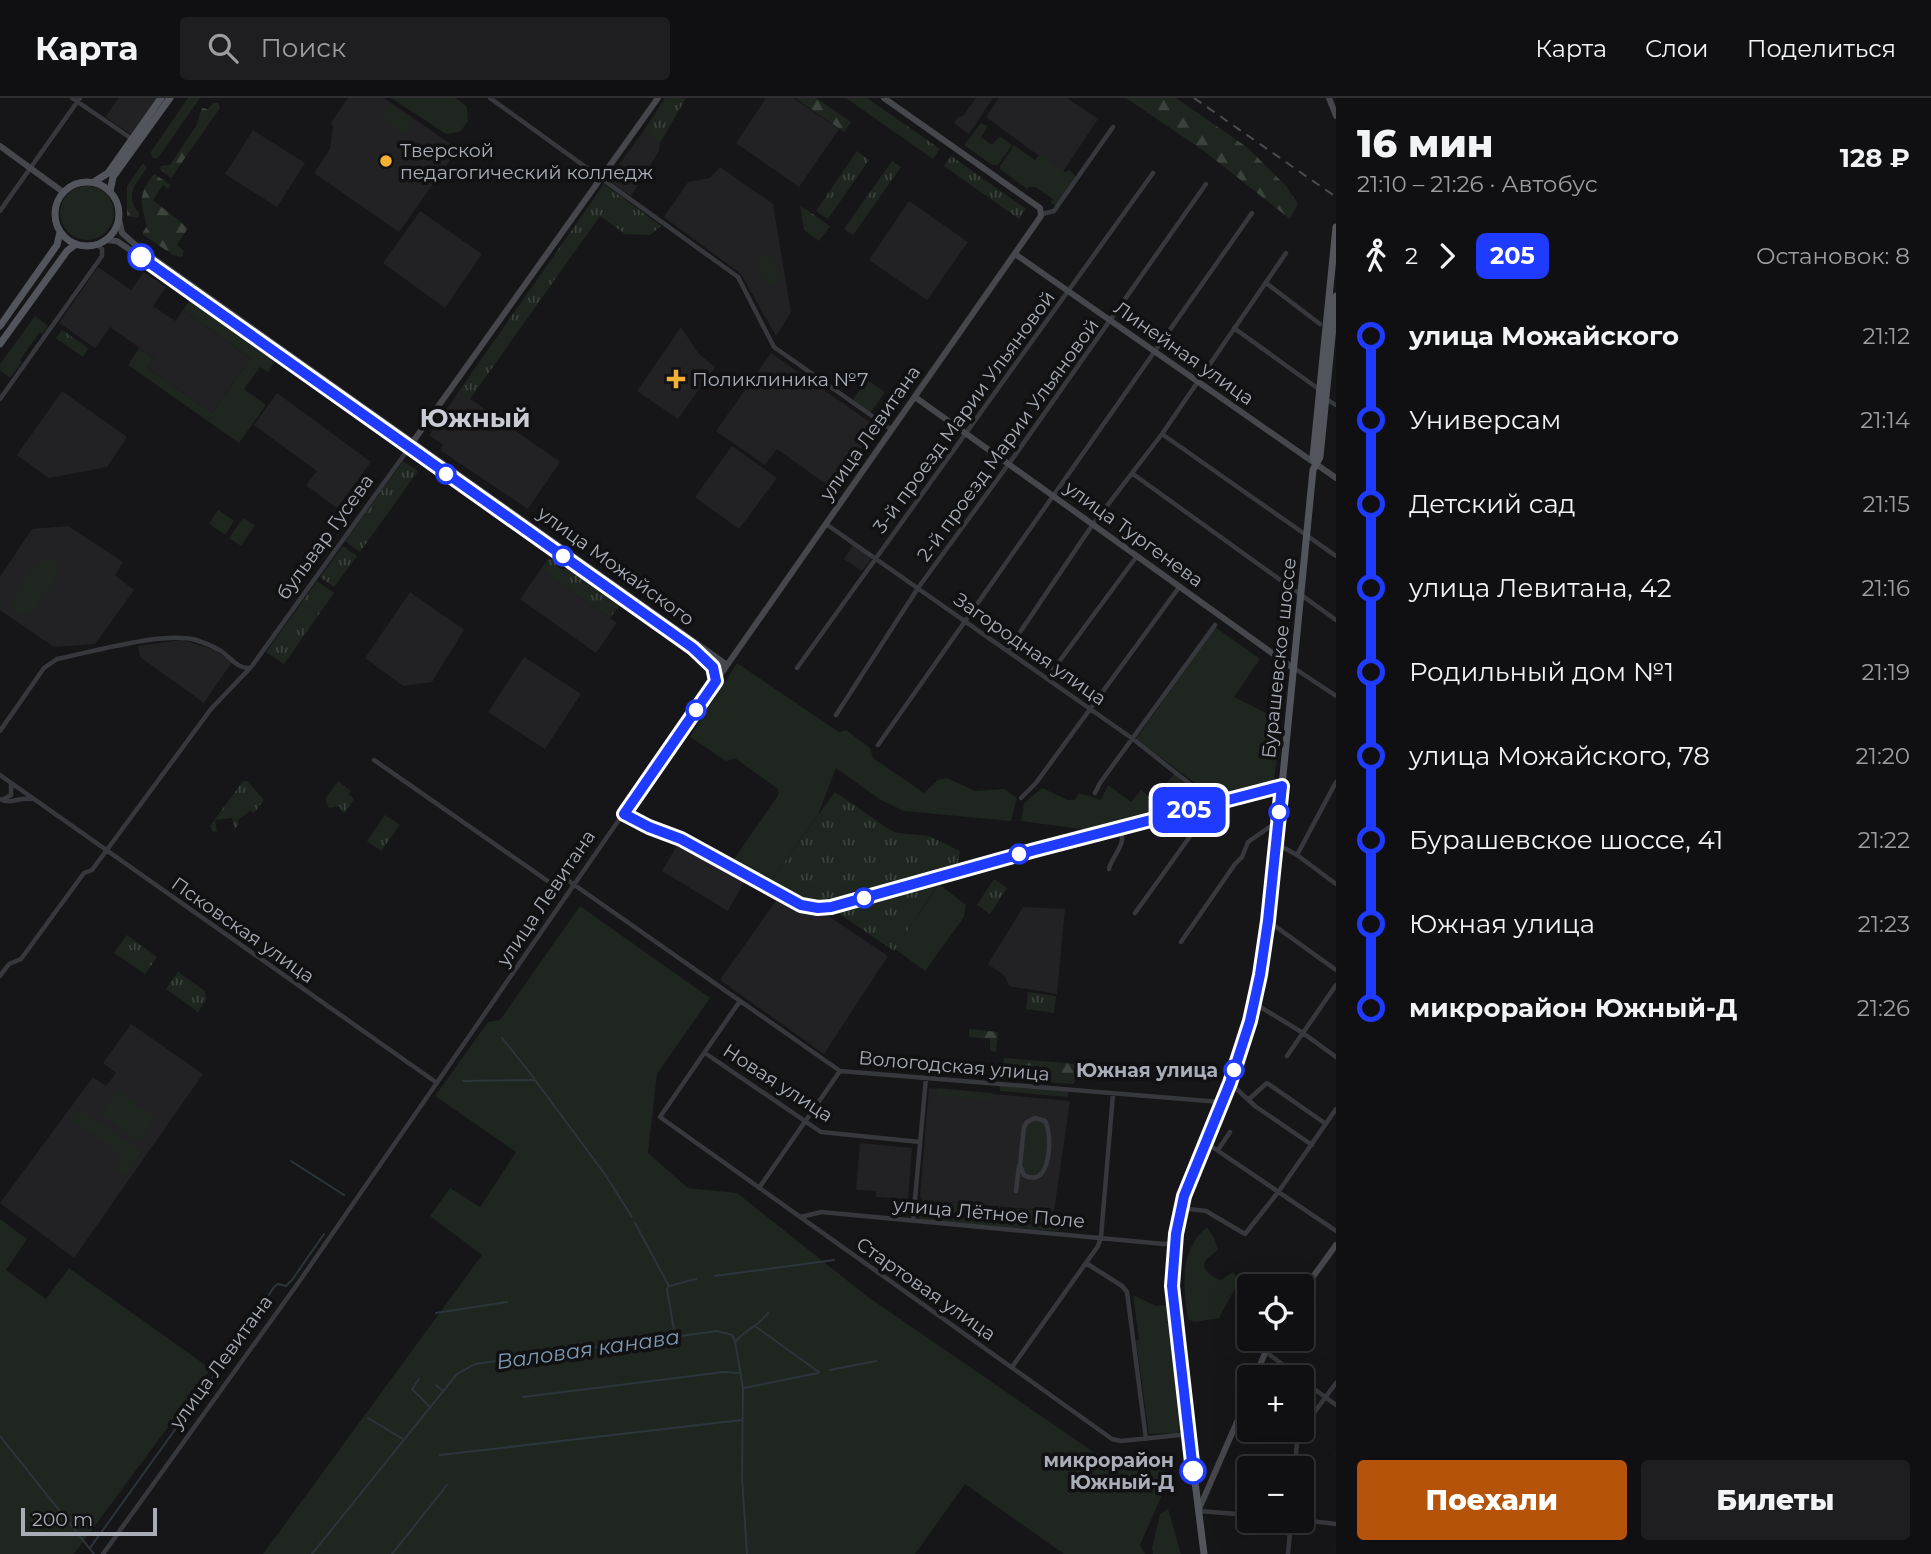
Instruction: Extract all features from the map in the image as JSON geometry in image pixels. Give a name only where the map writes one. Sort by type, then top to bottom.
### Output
[{"type":"main road","points":[[94,182],[110,192],[118,206],[119,219],[114,231],[105,240],[96,244],[76,244],[60,232],[55,220],[55,210],[63,192],[79,183],[94,182],[107,174],[161,98]]},
{"type":"main road","points":[[110,192],[113,177],[170,98]]},
{"type":"main road","name":"бульвар Гусева","points":[[412,445],[658,98]]},
{"type":"main road","points":[[884,98],[1040,208],[1042,214]]},
{"type":"main road","points":[[1328,98],[1336,116]]},
{"type":"main road","points":[[0,146],[63,192]]},
{"type":"main road","name":"улица Левитана","points":[[624,814],[1042,214]]},
{"type":"main road","name":"улица Можайского","points":[[119,219],[119,226],[125,237],[693,648],[725,667]]},
{"type":"main road","name":"Бурашевское шоссе","points":[[1315,463],[1336,227]]},
{"type":"main road","points":[[0,326],[57,245],[60,232]]},
{"type":"main road","name":"улица Можайского","points":[[105,240],[118,242],[412,445],[725,667]]},
{"type":"main road","points":[[0,344],[67,251],[76,244]]},
{"type":"main road","name":"Линейная улица","points":[[1015,254],[1336,478]]},
{"type":"main road","name":"Бурашевское шоссе","points":[[1203,1554],[1172,1286],[1175,1242],[1181,1208],[1230,1083],[1260,975],[1268,921],[1313,470],[1320,457],[1334,339],[1336,296]]},
{"type":"main road","name":"улица Тургенева","points":[[915,397],[1293,668]]},
{"type":"main road","name":"улица Можайского","points":[[693,648],[713,667],[716,681]]},
{"type":"main road","points":[[624,814],[681,839],[801,905],[818,908],[1121,831],[1282,786]]},
{"type":"main road","points":[[1314,1275],[1336,1245]]},
{"type":"main road","points":[[1260,1365],[1265,1351]]},
{"type":"main road","points":[[1198,1511],[1237,1422]]},
{"type":"street","points":[[72,98],[79,100],[132,139]]},
{"type":"street","points":[[490,98],[738,277],[774,347],[892,430]]},
{"type":"street","points":[[0,211],[79,100]]},
{"type":"street","name":"улица Левитана","points":[[1042,214],[1054,211],[1113,127]]},
{"type":"street","name":"3-й проезд Марии Ульяновой","points":[[797,668],[1153,173]]},
{"type":"street","name":"2-й проезд Марии Ульяновой","points":[[836,715],[918,588],[1111,321],[1206,184]]},
{"type":"street","points":[[878,745],[1252,213]]},
{"type":"street","points":[[0,399],[103,253],[101,247],[96,244]]},
{"type":"street","points":[[1008,650],[1093,524],[1162,434],[1286,253]]},
{"type":"street","points":[[1266,283],[1320,324]]},
{"type":"street","points":[[1234,328],[1320,390]]},
{"type":"street","points":[[1326,399],[1336,405]]},
{"type":"street","points":[[1162,434],[1336,556]]},
{"type":"street","name":"бульвар Гусева","points":[[0,976],[9,964],[21,959],[84,873],[92,870],[211,709],[252,666],[412,445]]},
{"type":"street","points":[[1133,474],[1336,620]]},
{"type":"street","name":"Загородная улица","points":[[826,524],[1133,739],[1214,803]]},
{"type":"street","points":[[1047,678],[1137,556]]},
{"type":"street","points":[[1021,799],[1036,783],[1180,586]]},
{"type":"street","points":[[1095,793],[1215,625]]},
{"type":"street","points":[[0,731],[44,668],[57,659],[178,638],[211,646],[243,668],[252,666]]},
{"type":"street","name":"улица Тургенева","points":[[1293,668],[1336,696]]},
{"type":"street","points":[[374,760],[552,884],[558,876],[574,885]]},
{"type":"street","name":"Псковская улица","points":[[0,775],[437,1083]]},
{"type":"street","points":[[1297,855],[1336,782]]},
{"type":"street","points":[[1,800],[11,795],[13,788],[10,783]]},
{"type":"street","points":[[1,800],[34,800]]},
{"type":"street","points":[[1135,913],[1214,803]]},
{"type":"street","name":"улица Левитана","points":[[103,1554],[301,1279],[624,814]]},
{"type":"street","points":[[1181,942],[1242,857],[1248,842],[1278,821]]},
{"type":"street","points":[[1109,869],[1122,842],[1121,831]]},
{"type":"street","points":[[1276,844],[1297,855],[1336,884]]},
{"type":"street","name":"Вологодская улица","points":[[574,885],[840,1071],[1221,1102]]},
{"type":"street","points":[[1268,921],[1336,970]]},
{"type":"street","points":[[1287,1056],[1336,985]]},
{"type":"street","points":[[705,1053],[740,1001]]},
{"type":"street","points":[[1254,1003],[1336,1057]]},
{"type":"street","name":"Стартовая улица","points":[[705,1053],[660,1117],[1112,1439],[1121,1441],[1189,1434]]},
{"type":"street","name":"Новая улица","points":[[705,1053],[821,1132],[920,1142]]},
{"type":"street","points":[[759,1188],[840,1071]]},
{"type":"street","points":[[913,1221],[926,1078]]},
{"type":"street","points":[[1230,1083],[1255,1106],[1312,1145]]},
{"type":"street","points":[[1249,1099],[1268,1083],[1326,1124]]},
{"type":"street","points":[[1012,1367],[1098,1246],[1101,1237],[1113,1094]]},
{"type":"street","points":[[1181,1208],[1206,1211],[1244,1234],[1279,1191],[1336,1110]]},
{"type":"street","points":[[1016,1191],[1023,1128],[1035,1118],[1043,1120],[1048,1126],[1045,1170],[1038,1178],[1029,1178],[1021,1170],[1023,1128]]},
{"type":"street","points":[[1218,1150],[1230,1132]]},
{"type":"street","points":[[1205,1142],[1336,1231]]},
{"type":"street","name":"улица Лётное Поле","points":[[800,1217],[821,1212],[1164,1244],[1175,1242]]},
{"type":"street","points":[[1086,1263],[1127,1292],[1146,1439]]},
{"type":"street","points":[[1265,1351],[1284,1365]]},
{"type":"street","points":[[1314,1412],[1336,1383]]},
{"type":"street","points":[[1314,1388],[1336,1405]]},
{"type":"street","points":[[1198,1511],[1237,1514]]},
{"type":"street","points":[[1314,1521],[1336,1524]]},
{"type":"street","points":[[1288,1554],[1290,1533]]},
{"type":"shaded area","points":[[119,98],[158,98],[132,135],[105,117]]},
{"type":"shaded area","name":"Тверской педагогический колледж","points":[[348,98],[384,98],[458,149],[399,232],[314,173],[330,149],[333,127],[331,123]]},
{"type":"shaded area","points":[[766,98],[793,98],[839,129],[799,187],[736,143]]},
{"type":"shaded area","points":[[976,98],[993,98],[969,134],[954,123],[957,118],[963,116]]},
{"type":"shaded area","points":[[999,98],[1067,98],[1098,119],[1062,173],[986,117]]},
{"type":"shaded area","points":[[253,130],[305,163],[277,207],[225,174]]},
{"type":"shaded area","points":[[644,130],[660,143],[659,151],[631,196],[608,180]]},
{"type":"shaded area","points":[[720,167],[773,204],[791,312],[776,336],[741,274],[664,217],[688,182],[710,178]]},
{"type":"shaded area","points":[[909,201],[968,242],[927,300],[869,260]]},
{"type":"shaded area","points":[[420,211],[482,254],[445,308],[383,263]]},
{"type":"shaded area","points":[[98,267],[131,290],[144,272],[166,287],[153,306],[175,321],[183,310],[251,358],[212,413],[147,368],[154,358],[110,327],[95,348],[59,323]]},
{"type":"shaded area","name":"Поликлиника №7","points":[[681,327],[699,354],[715,367],[678,419],[637,391]]},
{"type":"shaded area","points":[[771,353],[877,427],[833,489],[777,449],[765,465],[716,431]]},
{"type":"shaded area","points":[[62,391],[127,437],[107,467],[49,478],[17,455]]},
{"type":"shaded area","points":[[459,391],[560,462],[528,509],[440,450],[443,445],[429,435]]},
{"type":"shaded area","name":"Южный","points":[[277,393],[371,462],[337,508],[306,485],[317,471],[254,425]]},
{"type":"shaded area","points":[[732,446],[777,478],[739,529],[695,497]]},
{"type":"shaded area","points":[[68,526],[123,562],[115,575],[134,590],[95,644],[54,647],[0,610],[0,577],[32,529]]},
{"type":"shaded area","points":[[853,545],[872,557],[862,571],[844,559]]},
{"type":"shaded area","points":[[541,569],[617,623],[596,653],[520,599]]},
{"type":"shaded area","points":[[410,592],[464,630],[432,682],[403,686],[365,658]]},
{"type":"shaded area","points":[[182,640],[215,650],[232,662],[204,703],[140,657],[138,646]]},
{"type":"shaded area","points":[[524,657],[581,694],[545,749],[488,712]]},
{"type":"shaded area","points":[[679,842],[746,878],[728,911],[662,871]]},
{"type":"shaded area","points":[[778,898],[803,910],[827,915],[888,956],[824,1054],[720,980]]},
{"type":"shaded area","points":[[1023,907],[1065,909],[1057,994],[1009,986],[1005,976],[988,964]]},
{"type":"shaded area","points":[[131,1024],[203,1074],[74,1258],[0,1203],[93,1077],[106,1086],[116,1073],[103,1063]]},
{"type":"shaded area","points":[[929,1088],[1070,1101],[1054,1211],[923,1200],[920,1196]]},
{"type":"shaded area","points":[[860,1143],[912,1148],[908,1199],[876,1197],[876,1191],[856,1190]]},
{"type":"green space","points":[[188,98],[200,98],[158,158],[153,158],[150,153]]},
{"type":"green space","points":[[391,98],[456,98],[467,107],[468,121],[460,132],[446,134]]},
{"type":"green space","points":[[665,98],[686,98],[660,143],[644,130]]},
{"type":"green space","points":[[795,98],[816,98],[851,122],[844,132]]},
{"type":"green space","points":[[846,98],[867,98],[940,149],[933,159]]},
{"type":"green space","points":[[1126,98],[1176,98],[1248,148],[1286,186],[1298,204],[1290,219],[1204,151]]},
{"type":"green space","points":[[213,103],[218,103],[220,108],[171,178],[160,169],[161,166],[170,165],[196,126],[202,108],[208,109]]},
{"type":"green space","points":[[390,104],[414,121],[405,135],[381,118]]},
{"type":"green space","points":[[981,123],[988,126],[981,137],[992,145],[1000,136],[1012,145],[998,165],[992,165],[964,145]]},
{"type":"green space","points":[[1014,145],[1035,160],[1040,154],[1065,172],[1070,170],[1076,177],[1056,206],[1051,203],[1053,199],[1035,187],[1027,189],[1000,169]]},
{"type":"green space","points":[[857,151],[869,160],[828,219],[816,211]]},
{"type":"green space","points":[[951,156],[1026,209],[1019,219],[944,166]]},
{"type":"green space","points":[[892,161],[901,167],[853,235],[844,229]]},
{"type":"green space","points":[[143,163],[147,168],[135,185],[132,196],[139,213],[138,218],[127,216],[127,186]]},
{"type":"green space","points":[[154,174],[171,185],[168,189],[163,185],[153,200],[188,228],[177,245],[184,251],[182,257],[173,255],[142,234],[147,226],[142,204],[143,193]]},
{"type":"green space","points":[[604,184],[661,226],[650,235],[625,234],[600,216],[470,399],[459,391]]},
{"type":"green space","points":[[87,186],[106,194],[114,213],[106,232],[87,240],[68,232],[60,213],[68,194]]},
{"type":"green space","points":[[800,205],[830,226],[819,241],[804,230]]},
{"type":"green space","points":[[769,252],[783,278],[769,286],[755,260]]},
{"type":"green space","points":[[190,300],[276,360],[268,372],[260,367],[244,389],[266,405],[239,443],[128,365],[139,348],[154,358],[147,368],[212,413],[251,358],[183,310]]},
{"type":"green space","points":[[35,316],[48,326],[42,334],[40,332],[10,378],[0,370],[0,364]]},
{"type":"green space","points":[[62,330],[88,348],[83,357],[56,338]]},
{"type":"green space","points":[[867,380],[885,392],[869,415],[851,402]]},
{"type":"green space","points":[[403,461],[418,471],[360,552],[345,541]]},
{"type":"green space","points":[[218,510],[234,521],[225,535],[209,524]]},
{"type":"green space","points":[[243,518],[255,525],[241,546],[229,538]]},
{"type":"green space","points":[[343,546],[357,556],[334,587],[320,577]]},
{"type":"green space","points":[[48,557],[58,562],[59,573],[51,588],[32,611],[25,615],[18,614],[12,608],[12,602],[19,587],[31,571]]},
{"type":"green space","points":[[549,558],[558,561],[556,565],[561,569],[570,569],[621,604],[610,618],[541,569]]},
{"type":"green space","points":[[317,581],[334,593],[284,664],[266,652]]},
{"type":"green space","points":[[1215,627],[1260,659],[1234,697],[1276,718],[1280,739],[1274,780],[1217,794],[1207,792],[1136,739]]},
{"type":"green space","points":[[737,663],[839,732],[846,730],[870,748],[873,758],[924,793],[938,780],[947,778],[975,791],[1004,789],[1017,798],[1011,821],[904,811],[881,800],[836,768],[818,815],[769,883],[732,862],[779,794],[778,789],[735,758],[726,761],[690,737]]},
{"type":"green space","points":[[1174,774],[1207,801],[1095,831],[1021,821],[1024,803],[1042,788],[1068,800],[1075,800],[1079,793],[1101,800],[1108,785],[1131,802],[1141,790],[1153,800]]},
{"type":"green space","points":[[243,781],[247,781],[264,800],[254,813],[250,811],[237,821],[239,824],[234,829],[232,818],[215,820],[217,831],[213,832],[210,826]]},
{"type":"green space","points":[[338,781],[351,791],[348,794],[354,799],[344,814],[339,806],[329,808],[325,799]]},
{"type":"green space","points":[[835,792],[890,830],[929,836],[960,851],[957,867],[837,902],[808,904],[783,892],[769,883]]},
{"type":"green space","points":[[385,815],[400,825],[381,851],[367,841]]},
{"type":"green space","points":[[994,879],[1007,888],[990,914],[977,905]]},
{"type":"green space","points":[[939,883],[894,951],[835,911],[927,885]]},
{"type":"green space","points":[[939,884],[966,905],[964,917],[925,971],[895,949]]},
{"type":"green space","points":[[580,906],[710,998],[657,1074],[648,1153],[688,1188],[737,1193],[868,1297],[1095,1453],[1172,1472],[1140,1545],[1145,1554],[1064,1554],[965,1484],[915,1554],[263,1554],[482,1255],[430,1216],[450,1188],[480,1207],[516,1152],[435,1096],[488,1022],[500,1020]]},
{"type":"green space","points":[[127,935],[157,957],[145,974],[114,953]]},
{"type":"green space","points":[[178,972],[205,991],[206,1000],[198,1012],[166,989]]},
{"type":"green space","points":[[1028,992],[1056,996],[1054,1013],[1026,1009]]},
{"type":"green space","points":[[969,1029],[998,1032],[996,1052],[990,1051],[990,1039],[969,1037]]},
{"type":"green space","points":[[1004,1058],[1078,1064],[1077,1078],[1073,1084],[1002,1078]]},
{"type":"green space","points":[[1000,1085],[1068,1091],[1068,1097],[1000,1091]]},
{"type":"green space","points":[[937,1088],[992,1093],[995,1098],[991,1100],[937,1095]]},
{"type":"green space","points":[[118,1091],[155,1118],[139,1141],[101,1114]]},
{"type":"green space","points":[[80,1109],[142,1152],[125,1177],[113,1169],[122,1155],[72,1120]]},
{"type":"green space","points":[[1033,1120],[1043,1123],[1047,1141],[1041,1174],[1033,1176],[1025,1173],[1021,1153],[1025,1130]]},
{"type":"green space","points":[[923,1200],[1054,1212],[1052,1224],[917,1211]]},
{"type":"green space","points":[[917,1214],[1061,1227],[1058,1231],[921,1220]]},
{"type":"green space","points":[[0,1219],[27,1239],[6,1270],[46,1299],[69,1268],[211,1369],[74,1554],[0,1554]]},
{"type":"green space","points":[[1207,1227],[1215,1240],[1218,1250],[1204,1265],[1210,1275],[1221,1280],[1233,1272],[1237,1285],[1219,1318],[1194,1322],[1188,1319],[1184,1281],[1187,1258],[1198,1236]]},
{"type":"green space","points":[[1133,1295],[1156,1306],[1168,1305],[1182,1429],[1177,1433],[1149,1434],[1136,1341],[1139,1339]]},
{"type":"green space","points":[[1168,1509],[1181,1554],[1153,1554],[1160,1514]]},
{"type":"waterway","points":[[502,1038],[534,1078]]},
{"type":"waterway","points":[[463,1081],[535,1080],[604,1173],[632,1217]]},
{"type":"waterway","points":[[291,1161],[344,1195]]},
{"type":"waterway","points":[[635,1223],[669,1286]]},
{"type":"waterway","points":[[224,1362],[274,1287],[278,1284],[286,1286],[292,1280],[324,1234]]},
{"type":"waterway","points":[[715,1276],[834,1260]]},
{"type":"waterway","points":[[675,1336],[667,1289],[669,1286],[696,1279]]},
{"type":"waterway","points":[[436,1313],[507,1302]]},
{"type":"waterway","points":[[736,1341],[768,1313]]},
{"type":"waterway","points":[[756,1327],[819,1372]]},
{"type":"waterway","name":"Валовая канава","points":[[312,1554],[457,1374],[475,1364],[717,1331],[732,1335],[735,1341],[743,1388],[742,1477],[747,1554]]},
{"type":"waterway","points":[[830,1370],[876,1361]]},
{"type":"waterway","points":[[523,1397],[724,1372],[741,1373]]},
{"type":"waterway","points":[[744,1388],[818,1373]]},
{"type":"waterway","points":[[90,1548],[215,1374]]},
{"type":"waterway","points":[[419,1379],[412,1389],[430,1407]]},
{"type":"waterway","points":[[436,1385],[443,1391]]},
{"type":"waterway","points":[[368,1418],[403,1439]]},
{"type":"waterway","points":[[440,1455],[742,1420]]},
{"type":"waterway","points":[[0,1436],[94,1554]]},
{"type":"waterway","points":[[392,1554],[447,1485]]},
{"type":"railway","points":[[1194,98],[1336,197]]},
{"type":"bus line","name":"205","points":[[141,257],[693,648],[713,667],[716,681],[624,814],[681,839],[801,905],[831,907],[1035,850],[1282,786],[1268,921],[1250,1021],[1230,1083],[1184,1196],[1176,1234],[1172,1286],[1193,1471]]},
{"type":"place","name":"Тверской педагогический колледж","points":[[386,161]]},
{"type":"place","name":"Поликлиника №7","points":[[676,379]]},
{"type":"place","name":"Южная улица","points":[[1234,1070]]},
{"type":"place","name":"микрорайон Южный-Д","points":[[1193,1471]]},
{"type":"district","name":"Южный","points":[[475,418]]}]
